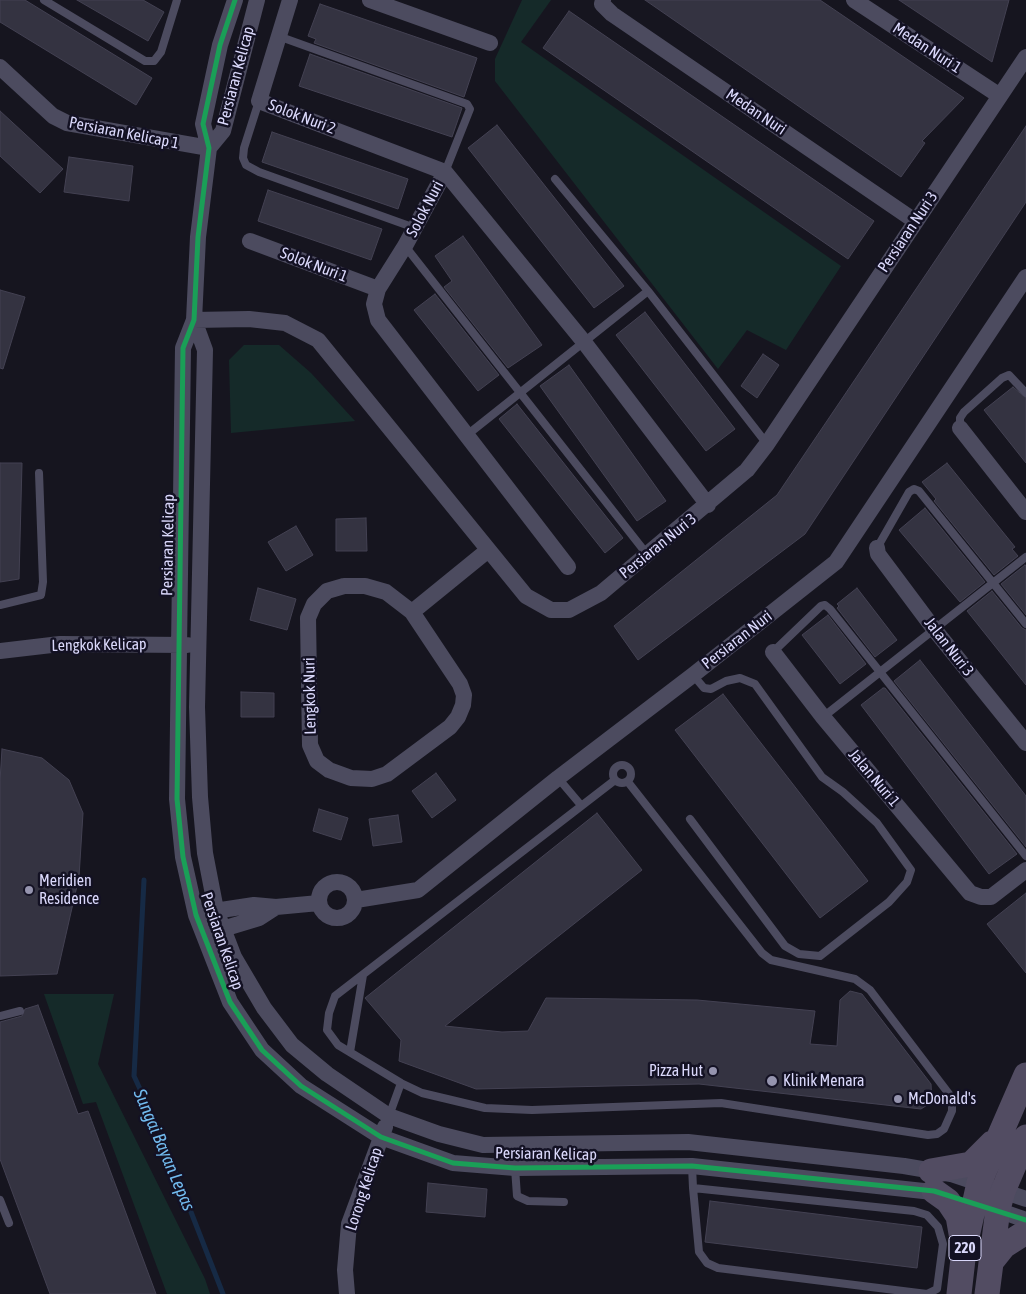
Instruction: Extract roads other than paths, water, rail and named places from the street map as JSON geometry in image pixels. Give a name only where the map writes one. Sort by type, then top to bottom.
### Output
[{"type":"main road","name":"220","points":[[987,1294],[992,1261],[989,1196],[998,1135],[1026,1075]]},
{"type":"main road","points":[[964,1250],[958,1216],[932,1181],[971,1164],[998,1135]]},
{"type":"main road","name":"220","points":[[960,1294],[964,1250],[989,1196],[1025,1138]]},
{"type":"main road","points":[[1025,1138],[1026,1180]]},
{"type":"main road","points":[[992,1261],[1004,1246],[1026,1232]]},
{"type":"street","name":"Persiaran Kelicap","points":[[235,0],[220,44],[203,124],[209,148],[198,237],[194,320],[183,348],[177,800],[183,857],[196,915],[230,1002],[262,1050],[302,1086],[381,1137],[453,1163],[515,1168],[692,1166],[932,1181]]},
{"type":"street","name":"Persiaran Kelicap","points":[[209,148],[223,131],[257,0]]},
{"type":"street","name":"Solok Nuri 2","points":[[290,0],[258,101],[445,172]]},
{"type":"street","points":[[370,0],[490,43]]},
{"type":"street","name":"Medan Nuri","points":[[603,0],[602,4],[612,14],[915,221]]},
{"type":"street","name":"Medan Nuri 1","points":[[854,0],[1000,96]]},
{"type":"street","name":"Persiaran Nuri 3","points":[[194,320],[249,318],[285,323],[318,340],[487,551],[526,596],[550,610],[569,610],[601,593],[646,553],[708,505],[747,470],[767,444],[1026,57]]},
{"type":"street","name":"Persiaran Kelicap 1","points":[[0,67],[53,116],[67,123],[209,148]]},
{"type":"street","name":"Solok Nuri","points":[[568,567],[378,320],[374,304],[378,289],[405,246],[445,172],[584,342],[708,505]]},
{"type":"street","name":"Solok Nuri 1","points":[[250,241],[378,289]]},
{"type":"street","name":"Persiaran Nuri","points":[[356,900],[418,890],[558,778],[836,562],[1026,278]]},
{"type":"street","name":"Persiaran Kelicap","points":[[194,320],[205,350],[197,707],[200,797],[205,853],[216,910],[234,957],[264,1008],[292,1045],[327,1074],[389,1116],[439,1134],[483,1145],[688,1142],[932,1181],[989,1196]]},
{"type":"street","points":[[960,428],[1026,512]]},
{"type":"street","name":"Jalan Nuri 3","points":[[877,548],[878,554],[934,629],[1026,743]]},
{"type":"street","points":[[412,612],[487,551]]},
{"type":"street","name":"Lengkok Nuri","points":[[344,586],[366,586],[386,592],[412,612],[460,684],[464,695],[463,705],[458,716],[450,727],[387,774],[372,779],[351,778],[329,770],[317,761],[310,745],[308,618],[314,604],[327,591],[344,586]]},
{"type":"street","name":"Lengkok Kelicap","points":[[0,650],[60,644],[198,645]]},
{"type":"street","name":"Jalan Nuri 1","points":[[773,652],[823,717],[970,893],[981,898],[991,897],[1026,870]]},
{"type":"street","points":[[339,882],[351,887],[356,900],[353,910],[339,918],[324,912],[319,903],[319,896],[326,885],[339,882]]},
{"type":"street","points":[[196,915],[216,910],[254,905],[276,908],[319,903]]},
{"type":"street","points":[[203,935],[260,918],[276,908]]},
{"type":"street","name":"Lorong Kelicap","points":[[347,1294],[345,1270],[349,1224],[389,1116]]},
{"type":"street","points":[[989,1196],[1026,1199]]},
{"type":"street","points":[[989,1196],[1026,1220]]},
{"type":"lane","points":[[44,0],[145,61],[154,61],[161,52],[177,0]]},
{"type":"lane","points":[[278,36],[466,104],[470,109],[445,172]]},
{"type":"lane","points":[[258,101],[244,148],[243,158],[246,165],[415,228]]},
{"type":"lane","points":[[556,179],[648,291],[767,444]]},
{"type":"lane","points":[[405,246],[646,553]]},
{"type":"lane","points":[[466,435],[648,291]]},
{"type":"lane","points":[[960,428],[960,418],[964,412],[1002,378],[1009,375],[1026,393]]},
{"type":"lane","points":[[0,605],[41,595],[43,582],[39,473]]},
{"type":"lane","points":[[877,548],[909,492],[914,489],[919,491],[1026,624]]},
{"type":"lane","points":[[823,717],[1026,557]]},
{"type":"lane","points":[[773,652],[821,606],[825,605],[1026,856]]},
{"type":"lane","points":[[690,819],[786,946],[799,954],[820,956],[889,902],[907,882],[911,870],[877,823],[843,792],[822,777],[755,684],[740,678],[726,681],[711,689],[700,685],[693,675]]},
{"type":"lane","points":[[624,765],[631,770],[628,782],[623,784],[615,780],[614,771],[618,766],[624,765]]},
{"type":"lane","points":[[558,778],[580,804]]},
{"type":"lane","points":[[615,780],[580,804],[335,996],[329,1013],[328,1030],[338,1045],[401,1083],[422,1093],[485,1108],[532,1110],[721,1104],[928,1135],[937,1134],[944,1129],[952,1111],[952,1102],[949,1094],[870,990],[855,979],[781,964],[771,960],[762,953],[628,782]]},
{"type":"lane","points":[[350,1052],[363,975]]},
{"type":"lane","points":[[0,1016],[20,1011]]},
{"type":"lane","points":[[389,1116],[401,1083]]},
{"type":"lane","points":[[692,1166],[694,1188],[700,1252],[707,1264],[718,1268],[927,1294],[937,1289],[943,1244],[938,1227],[927,1215],[914,1211],[694,1188]]},
{"type":"lane","points":[[515,1168],[516,1196],[528,1201],[564,1202]]},
{"type":"lane","points":[[0,1200],[8,1223]]},
{"type":"waterway","name":"Sungai Bayan Lepas","points":[[144,880],[134,1076],[159,1130],[223,1294]]},
{"type":"place","name":"Meridien Residence","points":[[29,890]]},
{"type":"place","name":"Pizza Hut","points":[[713,1071]]},
{"type":"place","name":"Klinik Menara","points":[[772,1081]]},
{"type":"place","name":"McDonald's","points":[[898,1099]]}]
